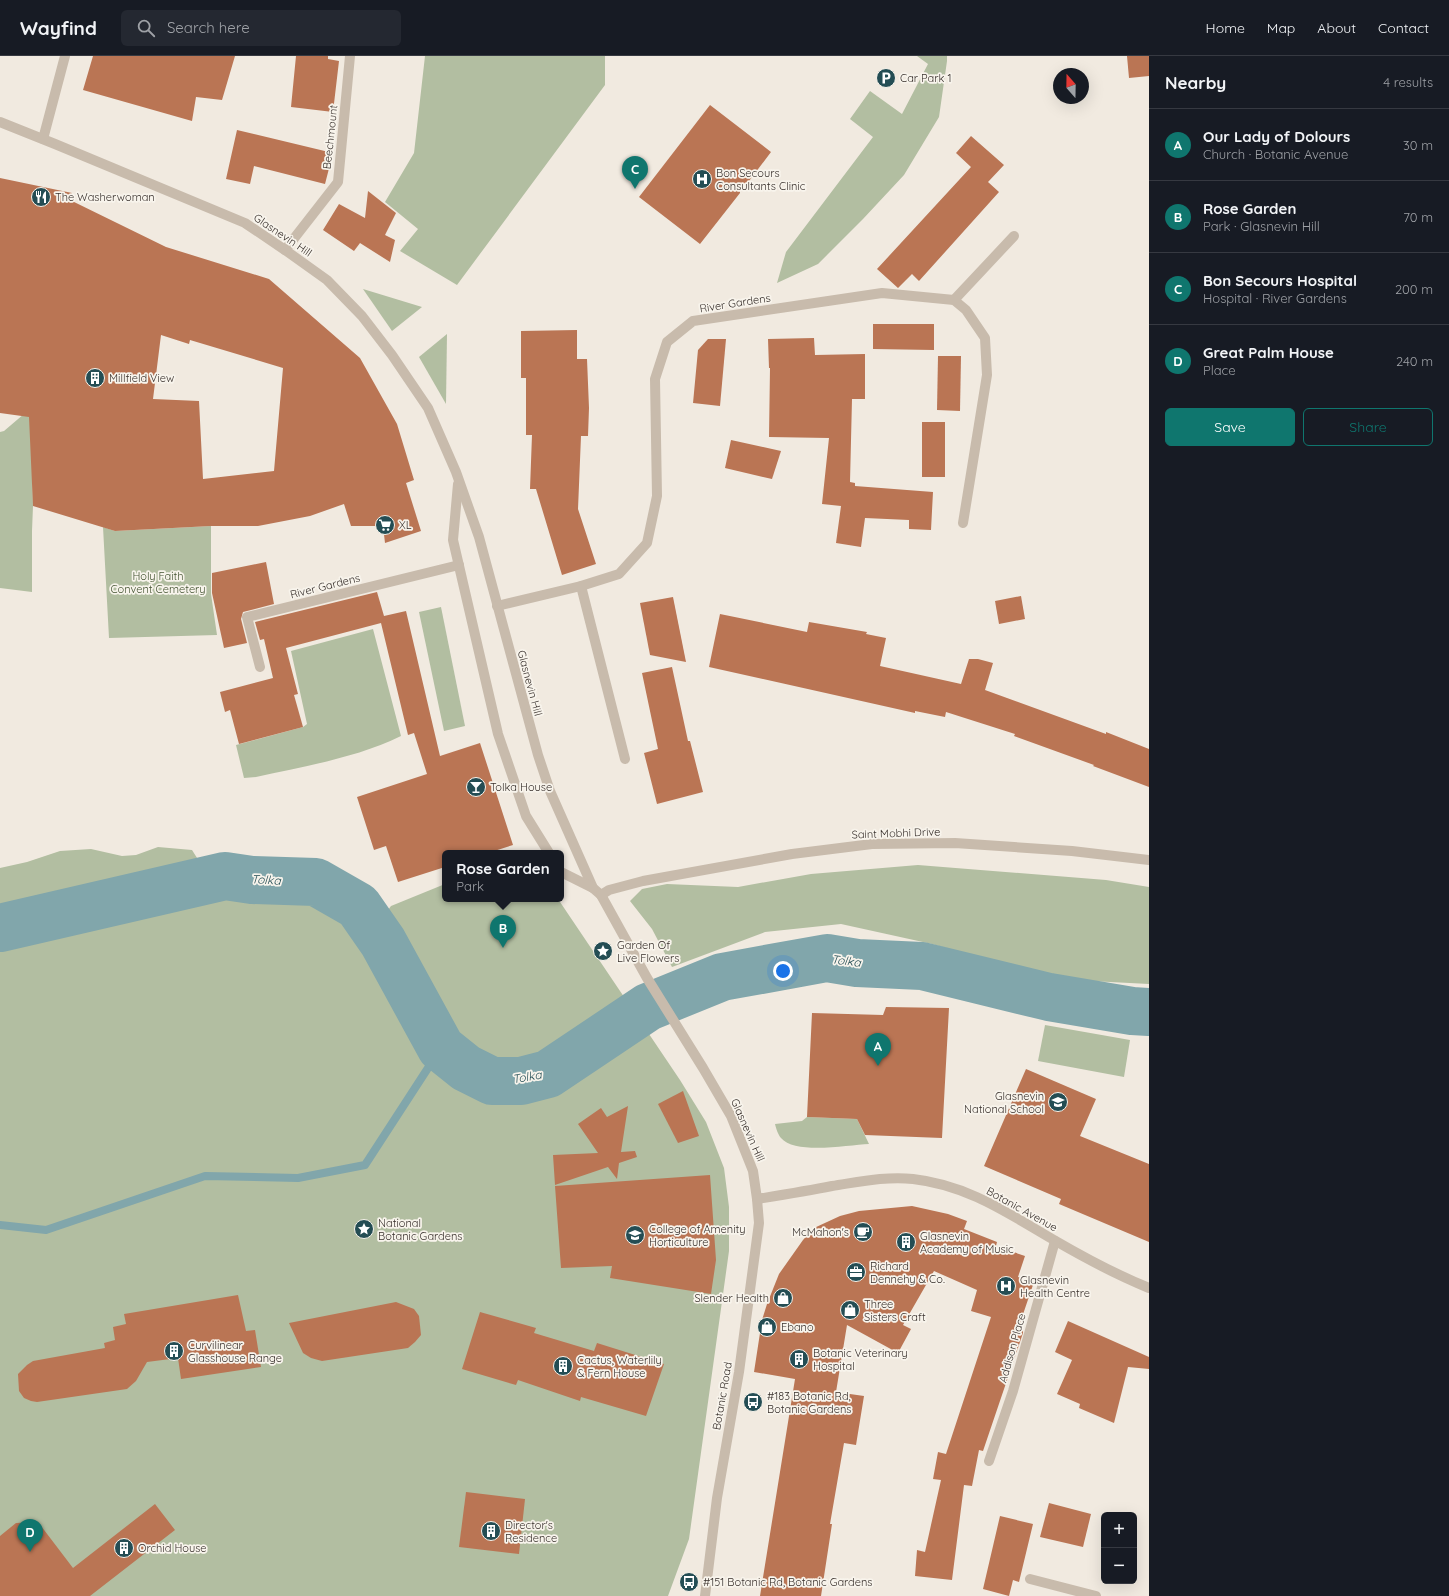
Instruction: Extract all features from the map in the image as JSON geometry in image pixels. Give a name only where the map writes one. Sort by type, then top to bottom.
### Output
[{"type":"street","points":[[43,139],[65,56]]},
{"type":"street","name":"Beechmount","points":[[285,250],[338,182],[350,56]]},
{"type":"street","name":"Glasnevin Hill","points":[[0,122],[245,223],[327,280],[362,316],[392,355],[428,408],[459,479],[479,537],[538,755],[550,791],[593,888]]},
{"type":"street","points":[[963,522],[988,375],[985,338],[966,310],[954,300],[1014,236]]},
{"type":"street","name":"River Gardens","points":[[497,606],[581,586],[620,574],[647,543],[657,496],[655,379],[667,342],[693,321],[882,293],[954,300]]},
{"type":"street","name":"Glasnevin Hill","points":[[459,479],[453,540],[498,734],[526,816],[547,850]]},
{"type":"street","name":"River Gardens","points":[[260,667],[247,617],[459,565]]},
{"type":"street","points":[[581,586],[625,759]]},
{"type":"street","name":"Saint Mobhi Drive","points":[[601,895],[609,890],[650,879],[792,854],[872,844],[955,843],[1061,850],[1149,860]]},
{"type":"street","name":"Glasnevin Hill","points":[[564,874],[593,888],[601,895],[647,978],[731,1116],[753,1171],[757,1199]]},
{"type":"street","name":"Botanic Avenue","points":[[757,1199],[881,1179],[913,1179],[948,1185],[1008,1212],[1055,1240],[1132,1281],[1149,1288]]},
{"type":"street","name":"Botanic Road","points":[[705,1596],[717,1498],[739,1372],[748,1310],[759,1223],[757,1199]]},
{"type":"street","name":"Addison Place","points":[[989,1461],[1013,1391],[1055,1240]]},
{"type":"street","points":[[1030,1579],[1096,1596]]},
{"type":"green space","points":[[425,56],[605,56],[605,85],[457,285],[400,251],[418,229],[385,202],[414,153]]},
{"type":"green space","points":[[917,56],[947,56],[947,61],[939,117],[904,175],[818,264],[777,283],[786,252],[873,137],[850,119],[870,91],[902,114],[928,64]]},
{"type":"green space","points":[[363,289],[422,307],[392,331]]},
{"type":"green space","points":[[447,334],[446,404],[419,357]]},
{"type":"green space","points":[[31,408],[33,506],[32,592],[0,588],[0,432],[4,431]]},
{"type":"green space","name":"Holy Faith Convent Cemetery","points":[[211,526],[211,594],[217,635],[109,638],[103,527],[115,531]]},
{"type":"green space","points":[[441,607],[465,726],[444,731],[419,612]]},
{"type":"green space","points":[[373,629],[401,736],[384,744],[348,756],[256,777],[244,778],[236,745],[303,727],[307,724],[291,651]]},
{"type":"green space","points":[[158,847],[192,850],[204,869],[150,877],[0,909],[0,868],[27,862],[60,851],[91,849],[122,856],[136,855]]},
{"type":"green space","points":[[918,865],[1106,880],[1149,887],[1149,984],[1052,979],[932,944],[841,924],[765,932],[672,967],[652,929],[630,901],[642,889],[667,884],[738,887],[811,874]]},
{"type":"green space","name":"National Botanic Gardens","points":[[442,885],[442,902],[560,902],[680,1080],[706,1122],[724,1168],[729,1207],[729,1251],[689,1539],[668,1596],[0,1596],[0,943],[104,919],[236,893],[290,889],[370,934],[391,906]]},
{"type":"green space","points":[[1045,1025],[1130,1040],[1124,1077],[1038,1061]]},
{"type":"green space","points":[[807,1117],[857,1119],[869,1144],[809,1148],[788,1143],[780,1137],[775,1124],[802,1121]]},
{"type":"building","points":[[93,56],[235,56],[222,100],[196,97],[192,121],[83,90]]},
{"type":"building","points":[[296,56],[328,56],[328,59],[339,61],[333,112],[291,107]]},
{"type":"building","points":[[1127,56],[1149,56],[1149,76],[1129,78]]},
{"type":"building","name":"Bon Secours Consultants Clinic","points":[[710,105],[771,152],[746,185],[740,185],[740,193],[700,244],[639,197]]},
{"type":"building","points":[[237,130],[333,153],[325,184],[254,166],[250,184],[226,179]]},
{"type":"building","points":[[971,136],[1004,165],[988,182],[999,192],[919,281],[912,274],[898,288],[877,269],[971,167],[956,153]]},
{"type":"building","name":"Millfield View","points":[[0,178],[72,193],[70,200],[166,247],[269,279],[360,358],[397,424],[414,480],[406,483],[421,531],[385,543],[383,526],[351,526],[344,504],[310,516],[258,526],[211,526],[115,531],[33,506],[29,417],[0,413]],"holes":[[[161,335],[189,344],[190,340],[283,368],[274,471],[203,479],[199,401],[153,399]]]},
{"type":"building","points":[[368,191],[396,213],[385,235],[395,240],[390,262],[360,243],[354,251],[323,230],[339,204],[365,218]]},
{"type":"building","points":[[873,324],[934,324],[934,350],[873,349]]},
{"type":"building","points":[[577,330],[577,359],[587,359],[589,408],[588,436],[581,436],[578,509],[596,564],[562,575],[536,489],[530,489],[532,435],[526,435],[526,378],[521,378],[521,331]]},
{"type":"building","points":[[814,338],[815,355],[865,354],[865,399],[852,399],[850,482],[855,483],[855,486],[933,492],[931,530],[909,529],[909,520],[865,518],[861,547],[836,543],[841,506],[822,504],[829,438],[769,437],[770,368],[768,339]]},
{"type":"building","points":[[708,339],[726,339],[720,406],[693,403],[698,350]]},
{"type":"building","points":[[938,356],[961,356],[960,411],[937,410]]},
{"type":"building","points":[[922,422],[945,422],[945,477],[922,477]]},
{"type":"building","points":[[731,440],[781,451],[772,479],[725,468]]},
{"type":"building","points":[[266,562],[274,604],[243,612],[241,619],[247,643],[224,648],[212,593],[212,573]]},
{"type":"building","points":[[377,592],[384,616],[406,611],[440,756],[480,743],[513,845],[497,850],[442,850],[442,868],[398,882],[386,846],[374,850],[357,797],[427,774],[414,733],[408,735],[381,623],[286,648],[298,694],[294,695],[303,727],[239,744],[230,710],[225,712],[220,692],[273,678],[264,639],[260,640],[255,622]]},
{"type":"building","points":[[1021,596],[1025,619],[999,624],[995,601]]},
{"type":"building","points":[[673,597],[686,662],[650,655],[640,603]]},
{"type":"building","points":[[720,614],[807,632],[809,622],[867,632],[866,634],[886,638],[880,666],[961,684],[969,659],[978,659],[993,663],[985,690],[1106,734],[1106,732],[1149,749],[1149,787],[1014,736],[1015,734],[946,712],[945,717],[915,711],[915,713],[709,667]]},
{"type":"building","points":[[672,667],[688,741],[690,741],[703,792],[657,804],[644,753],[658,749],[642,673]]},
{"type":"building","points":[[886,1007],[949,1008],[942,1138],[865,1135],[857,1119],[807,1117],[812,1013],[883,1015]]},
{"type":"building","points":[[1026,1069],[1096,1099],[1080,1136],[1149,1164],[1149,1242],[1059,1204],[1061,1199],[984,1166]]},
{"type":"building","points":[[683,1091],[699,1136],[678,1143],[658,1104]]},
{"type":"building","points":[[628,1106],[621,1152],[635,1151],[637,1157],[619,1163],[617,1179],[608,1167],[555,1185],[553,1155],[598,1153],[578,1124],[601,1108],[607,1117]]},
{"type":"building","points":[[710,1175],[716,1260],[711,1294],[610,1278],[612,1266],[561,1268],[555,1186]]},
{"type":"building","points":[[912,1206],[948,1214],[967,1221],[964,1229],[997,1242],[996,1246],[1025,1256],[1018,1277],[1034,1282],[1018,1329],[1023,1331],[1023,1333],[983,1451],[979,1450],[972,1486],[964,1485],[952,1580],[915,1576],[917,1550],[925,1552],[941,1480],[933,1479],[938,1452],[946,1454],[991,1317],[971,1311],[977,1290],[934,1271],[903,1325],[911,1329],[898,1353],[847,1325],[836,1392],[864,1396],[856,1445],[844,1443],[830,1524],[832,1524],[821,1596],[760,1596],[795,1379],[754,1372],[762,1320],[767,1304],[779,1274],[803,1240],[814,1228],[840,1216],[859,1211]]},
{"type":"building","name":"Curvilinear Glasshouse Range","points":[[238,1295],[246,1331],[255,1330],[261,1367],[181,1379],[178,1358],[147,1362],[136,1381],[127,1389],[37,1402],[24,1398],[19,1391],[18,1374],[27,1365],[33,1361],[105,1348],[104,1343],[115,1340],[113,1327],[126,1324],[124,1314]]},
{"type":"building","points":[[396,1302],[414,1309],[419,1316],[421,1335],[408,1348],[322,1361],[311,1358],[303,1353],[289,1323]]},
{"type":"building","name":"Cactus, Waterlily & Fern House","points":[[480,1312],[536,1328],[534,1333],[594,1351],[597,1343],[664,1364],[646,1416],[581,1397],[580,1401],[518,1380],[516,1385],[462,1369]]},
{"type":"building","points":[[1068,1321],[1149,1357],[1149,1369],[1128,1367],[1114,1423],[1079,1408],[1080,1404],[1057,1394],[1072,1360],[1055,1352]]},
{"type":"building","name":"Director's Residence","points":[[466,1492],[525,1499],[519,1554],[459,1547]]},
{"type":"building","points":[[1049,1503],[1091,1514],[1083,1547],[1040,1537]]},
{"type":"building","points":[[155,1504],[175,1530],[90,1596],[0,1596],[0,1536],[16,1523],[38,1522],[73,1568]]},
{"type":"building","points":[[1000,1516],[1033,1524],[1019,1582],[1013,1580],[1009,1596],[983,1589]]},
{"type":"waterway","name":"Tolka","points":[[0,928],[225,876],[252,880],[316,882],[358,906],[383,942],[441,1048],[466,1068],[492,1081],[521,1081],[548,1074],[648,1007],[722,977],[827,958],[857,963],[922,966],[1049,997],[1132,1011],[1149,1012]]},
{"type":"waterway","points":[[0,1225],[46,1230],[205,1176],[298,1178],[365,1165],[441,1048]]},
{"type":"place","name":"Car Park 1","points":[[886,78]]},
{"type":"place","name":"Bon Secours Consultants Clinic","points":[[702,179]]},
{"type":"place","name":"Bon Secours Hospital","points":[[635,189]]},
{"type":"place","name":"The Washerwoman","points":[[41,197]]},
{"type":"place","name":"Millfield View","points":[[95,378]]},
{"type":"place","name":"XL","points":[[385,525]]},
{"type":"place","name":"Tolka House","points":[[476,787]]},
{"type":"place","name":"Rose Garden","points":[[503,948]]},
{"type":"place","name":"Garden Of Live Flowers","points":[[603,951]]},
{"type":"place","name":"Our Lady of Dolours","points":[[878,1066]]},
{"type":"place","name":"Glasnevin National School","points":[[1058,1102]]},
{"type":"place","name":"National Botanic Gardens","points":[[364,1229]]},
{"type":"place","name":"McMahon's","points":[[863,1232]]},
{"type":"place","name":"College of Amenity Horticulture","points":[[635,1235]]},
{"type":"place","name":"Glasnevin Academy of Music","points":[[906,1242]]},
{"type":"place","name":"Richard Dennehy & Co.","points":[[856,1272]]},
{"type":"place","name":"Glasnevin Health Centre","points":[[1006,1286]]},
{"type":"place","name":"Slender Health","points":[[783,1298]]},
{"type":"place","name":"Three Sisters Craft","points":[[850,1310]]},
{"type":"place","name":"Ebano","points":[[767,1327]]},
{"type":"place","name":"Curvilinear Glasshouse Range","points":[[174,1351]]},
{"type":"place","name":"Botanic Veterinary Hospital","points":[[799,1359]]},
{"type":"place","name":"Cactus, Waterlily & Fern House","points":[[563,1366]]},
{"type":"place","name":"#183 Botanic Rd, Botanic Gardens","points":[[753,1402]]},
{"type":"place","name":"Director's Residence","points":[[491,1531]]},
{"type":"place","name":"Orchid House","points":[[124,1548]]},
{"type":"place","name":"Great Palm House","points":[[30,1552]]},
{"type":"place","name":"#151 Botanic Rd, Botanic Gardens","points":[[689,1582]]}]
